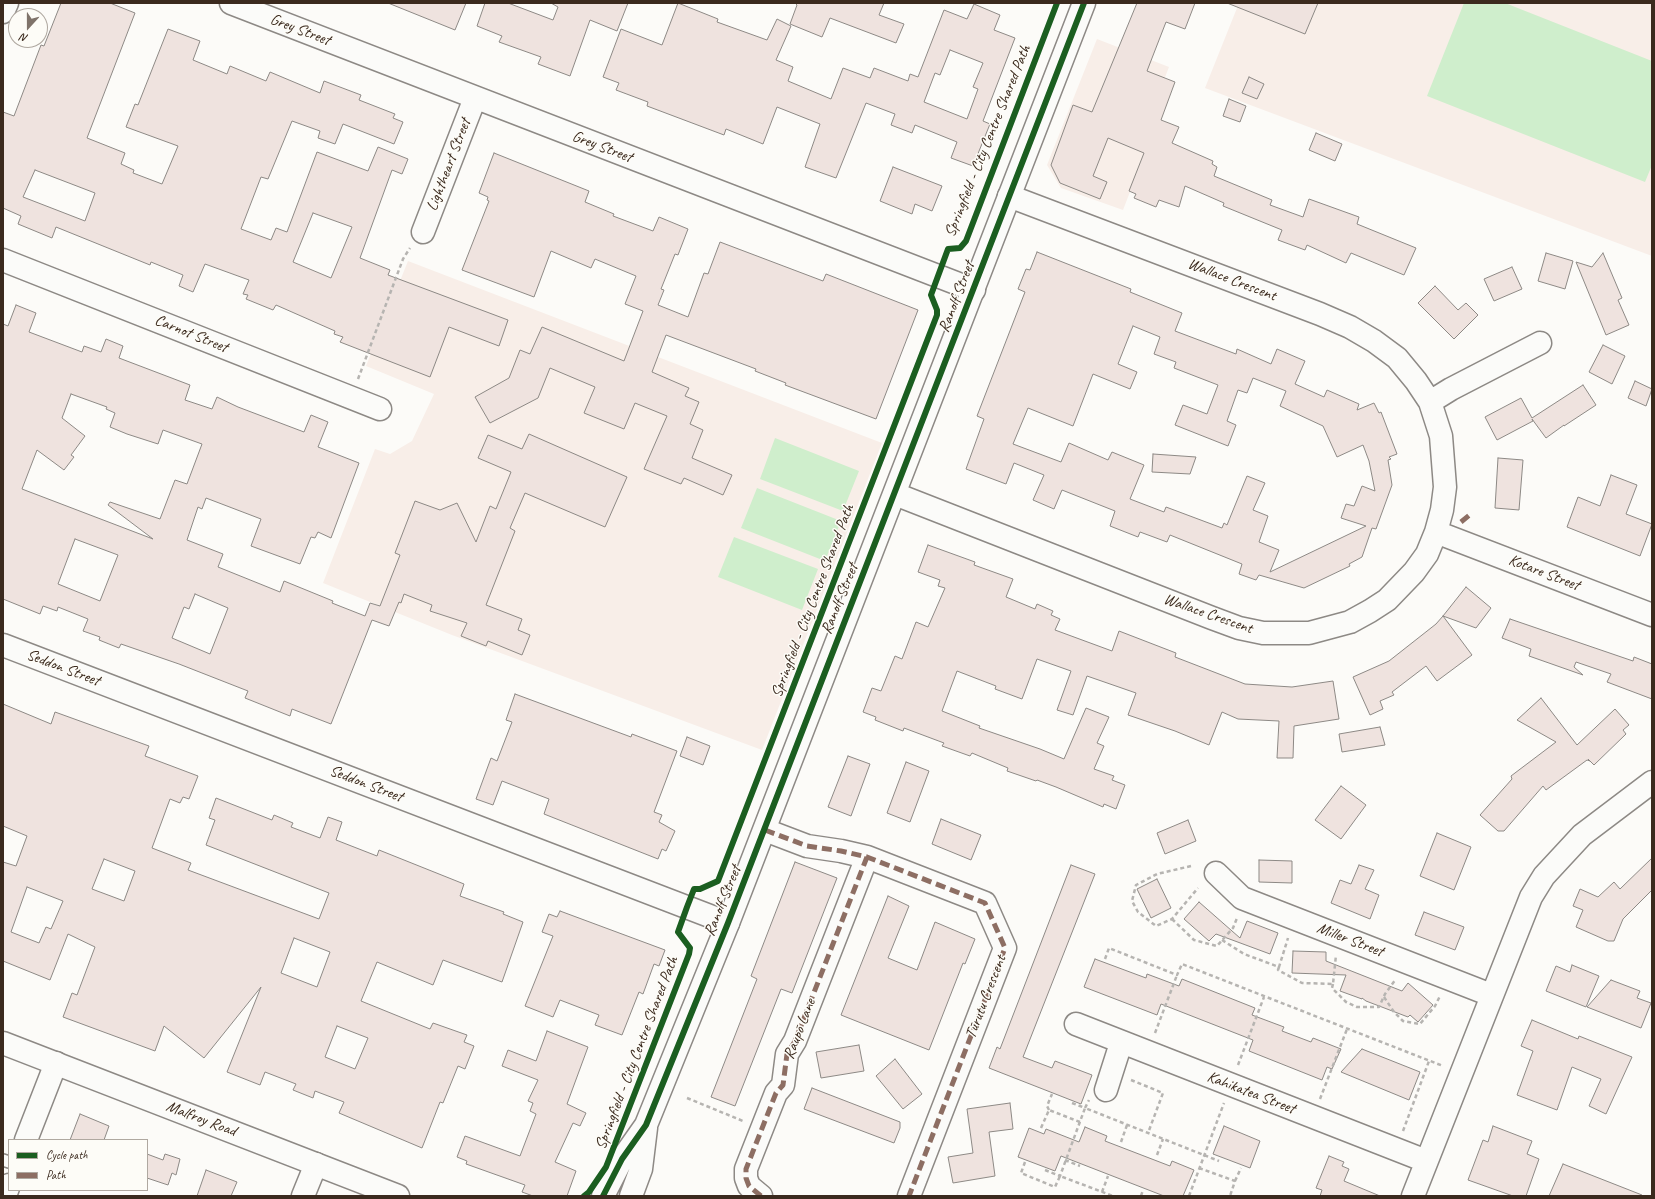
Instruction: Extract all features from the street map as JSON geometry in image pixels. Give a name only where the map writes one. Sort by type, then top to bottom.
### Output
[{"type":"street","points":[[3,12],[7,3]]},
{"type":"street","name":"Grey Street","points":[[231,3],[974,290]]},
{"type":"street","name":"Ranolf Street","points":[[603,1196],[622,1159],[646,1125],[728,923],[1084,3]]},
{"type":"street","name":"Lightheart Street","points":[[423,232],[475,98]]},
{"type":"street","name":"Wallace Crescent","points":[[895,494],[1212,618],[1239,628],[1263,633],[1309,633],[1343,624],[1370,611],[1391,596],[1414,572],[1427,554],[1436,532],[1442,510],[1445,486],[1441,436],[1430,402],[1416,380],[1396,358],[1374,341],[1350,327],[1320,314],[1009,196]]},
{"type":"street","name":"Carnot Street","points":[[3,260],[380,409]]},
{"type":"street","points":[[1430,402],[1451,389],[1540,343]]},
{"type":"street","name":"Kotare Street","points":[[1436,532],[1652,615]]},
{"type":"street","name":"Seddon Street","points":[[3,645],[728,923]]},
{"type":"street","points":[[1413,1196],[1491,995],[1531,897],[1544,876],[1582,835],[1652,782]]},
{"type":"street","name":"Tūrutu Crescent","points":[[765,830],[807,846],[841,851],[866,857],[985,903],[1005,948],[909,1196]]},
{"type":"street","name":"Raupō Lane","points":[[762,1196],[749,1186],[746,1178],[746,1169],[776,1093],[783,1085],[787,1054],[795,1041],[866,857]]},
{"type":"street","name":"Miller Street","points":[[1216,873],[1242,898],[1491,995]]},
{"type":"street","name":"Kahikatea Street","points":[[1076,1024],[1121,1043],[1426,1161]]},
{"type":"street","name":"Malfroy Road","points":[[3,1043],[398,1196]]},
{"type":"street","points":[[1109,1100],[1121,1043]]},
{"type":"street","points":[[26,1139],[56,1064]]},
{"type":"street","name":"Ranolf Street","points":[[631,1196],[641,1169],[646,1125]]},
{"type":"street","points":[[303,1196],[316,1164]]},
{"type":"path","points":[[351,398],[402,259],[423,232]]},
{"type":"path","points":[[1191,866],[1157,874],[1136,884],[1132,901],[1138,912],[1156,926],[1172,918],[1198,888]]},
{"type":"path","points":[[1172,918],[1194,940],[1217,946],[1233,928],[1238,915]]},
{"type":"path","points":[[1289,934],[1278,970],[1302,983],[1333,984]]},
{"type":"path","points":[[1222,940],[1244,954],[1279,967]]},
{"type":"path","points":[[1105,958],[1109,948],[1177,975]]},
{"type":"path","points":[[1336,953],[1332,988],[1346,1002],[1357,1007],[1379,1007],[1384,996],[1398,975]]},
{"type":"path","points":[[1152,1041],[1182,964],[1449,1069]]},
{"type":"path","points":[[1384,996],[1394,1012],[1403,1021],[1420,1024],[1435,1006],[1441,994]]},
{"type":"path","points":[[1238,1066],[1264,997]]},
{"type":"path","points":[[1318,1105],[1347,1029]]},
{"type":"path","points":[[1400,1137],[1430,1061]]},
{"type":"path","points":[[1124,1077],[1163,1093],[1148,1133]]},
{"type":"path","points":[[1041,1128],[1049,1110],[1047,1106],[1052,1094]]},
{"type":"path","points":[[1189,1196],[1227,1097]]},
{"type":"path","points":[[687,1098],[744,1121]]},
{"type":"path","points":[[1109,1100],[1109,1118]]},
{"type":"path","points":[[1072,1103],[1219,1161]]},
{"type":"path","points":[[1025,1162],[1021,1173],[1055,1187],[1086,1108]]},
{"type":"path","points":[[1049,1110],[1080,1122]]},
{"type":"path","points":[[1121,1142],[1128,1125]]},
{"type":"path","points":[[1157,1155],[1164,1139]]},
{"type":"path","points":[[1066,1160],[1080,1166]]},
{"type":"path","points":[[1199,1168],[1235,1182]]},
{"type":"path","points":[[1230,1196],[1241,1168]]},
{"type":"path","points":[[1045,1170],[1113,1196]]},
{"type":"path","points":[[1102,1192],[1108,1176]]},
{"type":"path","points":[[1141,1196],[1143,1190]]},
{"type":"shaded area","points":[[1239,3],[1652,3],[1652,256],[1205,88]]},
{"type":"shaded area","points":[[1097,39],[1169,67],[1142,136],[1150,140],[1123,210],[1061,188],[1047,165]]},
{"type":"shaded area","points":[[408,261],[882,443],[762,750],[452,635],[323,583],[375,449],[390,454],[412,441],[434,394],[366,366]]},
{"type":"green space","points":[[1464,3],[1505,3],[1652,61],[1652,165],[1645,182],[1427,96]]},
{"type":"green space","points":[[775,438],[859,471],[843,511],[760,479]]},
{"type":"green space","points":[[757,488],[841,521],[825,561],[741,528]]},
{"type":"green space","points":[[734,537],[818,569],[802,610],[718,577]]},
{"type":"building","points":[[61,3],[110,3],[135,13],[87,138],[125,153],[121,164],[134,170],[133,173],[162,184],[178,146],[126,127],[135,104],[138,105],[168,29],[200,41],[193,60],[227,74],[230,66],[266,81],[270,72],[320,93],[324,81],[361,95],[359,100],[395,114],[393,118],[403,122],[394,144],[343,124],[335,144],[318,138],[320,131],[292,121],[268,179],[261,177],[241,229],[271,240],[276,228],[287,232],[317,152],[368,171],[378,147],[408,159],[402,174],[392,170],[360,258],[390,270],[388,275],[508,320],[499,346],[449,327],[430,377],[340,342],[343,337],[334,334],[335,331],[276,305],[273,310],[246,299],[248,295],[243,294],[249,280],[205,264],[193,292],[179,286],[183,275],[151,262],[150,265],[56,227],[52,238],[18,224],[21,216],[3,208],[3,112],[14,116],[40,48],[48,48],[48,36]],"holes":[[[35,170],[95,193],[85,221],[23,197]],[[313,213],[352,227],[331,278],[293,262]]]},
{"type":"building","points":[[388,3],[466,3],[455,30]]},
{"type":"building","points":[[485,3],[508,3],[553,20],[558,7],[551,3],[628,3],[617,31],[590,20],[570,76],[538,64],[541,57],[499,42],[502,36],[477,26]]},
{"type":"building","points":[[678,3],[718,19],[717,22],[767,40],[777,19],[791,26],[776,60],[793,67],[788,81],[831,99],[843,68],[870,78],[874,68],[908,81],[910,74],[918,77],[944,10],[967,19],[974,4],[1000,15],[994,30],[1015,38],[983,121],[990,124],[973,166],[951,158],[957,142],[915,125],[912,133],[891,125],[895,114],[866,103],[836,178],[805,167],[820,124],[777,107],[763,144],[726,129],[724,135],[647,106],[648,102],[616,90],[619,83],[603,77],[621,29],[662,45]],"holes":[[[950,50],[983,63],[973,87],[978,89],[967,119],[924,102],[935,73],[940,75]]]},
{"type":"building","points":[[795,3],[884,3],[879,15],[904,24],[896,43],[830,18],[822,37],[790,24],[797,5]]},
{"type":"building","points":[[1137,3],[1195,3],[1185,29],[1166,22],[1147,71],[1175,82],[1161,120],[1179,127],[1172,143],[1213,161],[1212,164],[1217,167],[1214,176],[1272,200],[1270,205],[1303,217],[1309,199],[1359,217],[1357,224],[1416,248],[1404,275],[1351,253],[1346,263],[1307,245],[1305,250],[1278,240],[1282,230],[1223,206],[1224,203],[1185,186],[1179,207],[1159,200],[1156,207],[1134,198],[1136,194],[1129,191],[1144,153],[1108,138],[1093,176],[1107,182],[1100,199],[1060,183],[1051,165],[1073,105],[1092,112]]},
{"type":"building","points":[[1227,3],[1318,3],[1305,34]]},
{"type":"building","points":[[1249,77],[1264,84],[1257,99],[1242,93]]},
{"type":"building","points":[[1229,99],[1246,106],[1240,122],[1223,116]]},
{"type":"building","points":[[1316,133],[1342,144],[1335,161],[1309,150]]},
{"type":"building","points":[[494,153],[589,191],[585,202],[614,214],[613,216],[653,231],[659,217],[688,229],[678,255],[675,254],[661,289],[664,290],[658,305],[688,317],[704,273],[708,274],[720,242],[823,281],[826,274],[918,310],[876,419],[785,385],[786,383],[755,371],[756,369],[666,335],[652,372],[689,388],[685,396],[699,402],[690,424],[703,430],[692,458],[732,475],[723,495],[684,478],[681,484],[644,469],[667,416],[635,403],[624,429],[584,413],[595,387],[550,368],[538,398],[490,423],[475,397],[509,378],[520,350],[530,354],[542,327],[624,361],[643,311],[625,304],[636,276],[595,259],[591,268],[551,251],[534,297],[462,270],[489,201],[487,200],[488,197],[479,193]]},
{"type":"building","points":[[893,167],[942,186],[932,211],[915,204],[912,214],[880,201]]},
{"type":"building","points":[[1037,252],[1131,289],[1130,292],[1182,313],[1175,331],[1236,354],[1237,349],[1271,364],[1277,349],[1305,361],[1295,384],[1324,397],[1327,390],[1359,404],[1357,410],[1374,403],[1379,413],[1381,412],[1397,454],[1389,457],[1391,459],[1388,460],[1392,485],[1376,529],[1372,528],[1362,557],[1349,564],[1350,566],[1304,588],[1259,575],[1256,580],[1239,574],[1242,564],[1170,535],[1167,542],[1140,532],[1138,537],[1110,526],[1115,511],[1062,490],[1054,509],[1033,500],[1044,475],[1014,463],[1006,484],[966,469],[984,419],[977,416],[1025,292],[1018,289],[1026,269],[1030,270]],"holes":[[[1133,326],[1160,337],[1154,354],[1176,362],[1174,368],[1218,385],[1207,414],[1183,405],[1175,425],[1228,446],[1236,425],[1227,421],[1238,390],[1247,393],[1253,378],[1286,391],[1280,406],[1323,426],[1337,457],[1363,445],[1369,461],[1375,491],[1362,486],[1354,506],[1346,504],[1341,518],[1366,526],[1270,572],[1279,550],[1259,542],[1268,516],[1253,510],[1265,483],[1247,476],[1227,525],[1224,523],[1222,528],[1166,507],[1164,512],[1130,499],[1144,465],[1112,452],[1108,460],[1069,443],[1061,462],[1013,444],[1028,408],[1073,426],[1093,374],[1130,389],[1137,372],[1118,364]]]},
{"type":"building","points":[[1546,253],[1573,261],[1565,289],[1538,281]]},
{"type":"building","points":[[1603,253],[1622,298],[1618,300],[1629,325],[1606,335],[1576,262],[1592,267]]},
{"type":"building","points":[[1512,267],[1522,289],[1494,301],[1484,279]]},
{"type":"building","points":[[1435,286],[1458,310],[1466,303],[1478,315],[1454,339],[1418,303]]},
{"type":"building","points":[[16,305],[36,313],[29,332],[82,352],[84,346],[101,352],[106,339],[123,346],[119,358],[190,385],[185,400],[212,409],[217,397],[238,407],[304,432],[311,415],[328,422],[318,447],[359,463],[331,538],[318,532],[315,538],[311,537],[300,564],[251,546],[261,519],[206,498],[202,509],[198,507],[187,540],[223,554],[218,567],[280,592],[284,581],[365,616],[370,603],[380,606],[400,555],[395,553],[415,501],[440,510],[457,503],[476,542],[490,506],[496,509],[511,472],[478,458],[488,435],[522,449],[529,434],[627,477],[605,527],[525,493],[510,528],[515,531],[486,605],[522,619],[518,630],[530,635],[522,655],[488,641],[486,646],[461,636],[467,623],[430,611],[432,605],[404,594],[389,626],[372,620],[331,724],[292,709],[290,716],[245,698],[248,691],[179,664],[121,644],[119,648],[99,640],[100,637],[83,631],[88,619],[58,607],[57,611],[43,606],[40,614],[3,599],[3,324],[8,326]],"holes":[[[71,394],[107,407],[106,409],[115,413],[110,427],[127,434],[158,444],[163,430],[202,444],[187,484],[175,480],[160,519],[110,502],[108,505],[153,539],[22,489],[37,450],[64,470],[74,457],[71,455],[85,436],[62,418]],[[75,539],[118,555],[100,601],[58,584]],[[195,594],[228,608],[210,654],[172,638],[184,607],[189,609]]]},
{"type":"building","points":[[1603,345],[1625,356],[1612,384],[1589,372]]},
{"type":"building","points":[[1635,381],[1652,389],[1646,406],[1628,398]]},
{"type":"building","points":[[1583,385],[1596,405],[1546,438],[1532,419],[1533,421],[1497,440],[1485,417],[1521,398],[1532,418]]},
{"type":"building","points":[[1153,454],[1196,457],[1190,474],[1152,472]]},
{"type":"building","points":[[1498,458],[1523,460],[1519,510],[1495,508]]},
{"type":"building","points":[[1611,475],[1637,485],[1626,514],[1652,524],[1640,556],[1567,527],[1578,497],[1600,506]]},
{"type":"building","points":[[928,545],[975,562],[974,565],[1013,579],[1006,597],[1035,609],[1037,604],[1053,611],[1051,615],[1060,619],[1055,630],[1112,651],[1119,631],[1176,653],[1175,657],[1245,684],[1292,687],[1333,681],[1339,719],[1294,726],[1293,758],[1277,758],[1279,721],[1238,719],[1222,712],[1209,745],[1175,731],[1128,715],[1136,693],[1087,676],[1073,715],[1057,710],[1071,671],[1037,659],[1022,699],[995,689],[996,686],[957,671],[942,711],[980,726],[979,728],[1064,759],[1086,708],[1109,717],[1097,743],[1104,746],[1094,769],[1114,776],[1112,780],[1125,785],[1116,809],[1104,804],[1103,807],[1056,787],[1007,771],[1008,768],[972,753],[970,756],[942,746],[944,743],[904,728],[903,731],[875,720],[876,717],[863,712],[872,688],[881,691],[895,656],[902,659],[916,622],[928,627],[945,588],[938,586],[940,580],[918,572]]},
{"type":"building","points":[[1466,587],[1491,608],[1476,628],[1443,616]]},
{"type":"building","points":[[1443,616],[1472,655],[1437,681],[1426,666],[1392,692],[1394,695],[1380,701],[1383,709],[1370,715],[1353,677],[1389,661],[1436,624]]},
{"type":"building","points":[[1510,619],[1633,661],[1634,657],[1652,664],[1652,699],[1607,682],[1611,674],[1576,662],[1574,667],[1583,675],[1529,656],[1531,649],[1502,638]]},
{"type":"building","points":[[515,694],[631,737],[632,734],[677,751],[654,812],[662,815],[659,822],[675,831],[666,851],[662,849],[658,859],[544,814],[549,799],[502,781],[493,805],[476,799],[491,758],[497,761],[512,722],[506,720]]},
{"type":"building","points":[[1541,698],[1577,745],[1615,709],[1629,725],[1623,730],[1626,734],[1594,765],[1587,760],[1546,790],[1543,786],[1504,831],[1498,831],[1480,815],[1512,779],[1511,776],[1556,742],[1517,720]]},
{"type":"building","points":[[3,704],[51,724],[55,712],[149,746],[145,756],[198,776],[189,799],[183,797],[180,803],[170,799],[152,848],[191,863],[188,870],[319,919],[329,893],[206,845],[215,820],[209,818],[216,798],[272,820],[274,815],[293,823],[291,827],[320,838],[328,817],[342,822],[336,840],[377,856],[379,850],[464,884],[460,896],[504,912],[503,914],[523,922],[502,982],[443,960],[433,985],[377,962],[361,1001],[430,1029],[433,1023],[467,1035],[464,1042],[474,1046],[465,1069],[458,1066],[443,1103],[440,1102],[422,1148],[339,1113],[344,1102],[315,1091],[313,1098],[293,1090],[296,1084],[265,1072],[260,1085],[227,1072],[261,987],[204,1058],[164,1026],[155,1051],[63,1017],[72,993],[77,995],[95,947],[68,934],[50,980],[3,961],[3,862],[16,866],[27,836],[3,826]],"holes":[[[104,859],[135,871],[124,901],[92,889]],[[27,887],[63,901],[51,929],[46,927],[39,943],[11,932]],[[294,938],[330,952],[317,987],[281,973]],[[337,1026],[368,1038],[355,1069],[325,1057]]]},
{"type":"building","points":[[1380,727],[1385,745],[1342,752],[1339,734]]},
{"type":"building","points":[[687,737],[710,746],[703,765],[680,756]]},
{"type":"building","points":[[848,756],[870,764],[851,816],[828,807]]},
{"type":"building","points":[[906,762],[929,771],[910,822],[887,813]]},
{"type":"building","points":[[1341,786],[1366,805],[1341,839],[1315,820]]},
{"type":"building","points":[[941,819],[981,835],[971,860],[932,844]]},
{"type":"building","points":[[1188,820],[1196,841],[1165,854],[1157,833]]},
{"type":"building","points":[[1437,833],[1471,847],[1454,890],[1420,876]]},
{"type":"building","points":[[1652,858],[1652,890],[1623,919],[1614,941],[1608,941],[1576,927],[1583,910],[1573,906],[1580,889],[1598,897],[1614,882],[1620,889]]},
{"type":"building","points":[[1259,860],[1292,861],[1292,883],[1259,882]]},
{"type":"building","points":[[795,862],[837,878],[792,993],[781,989],[735,1106],[711,1097],[757,979],[751,976]]},
{"type":"building","points":[[1071,865],[1095,874],[1023,1057],[1052,1068],[1055,1061],[1092,1075],[1081,1104],[989,1068],[997,1047],[1000,1049]]},
{"type":"building","points":[[1359,865],[1374,870],[1365,889],[1379,895],[1370,919],[1331,903],[1340,880],[1351,884]]},
{"type":"building","points":[[1157,879],[1171,908],[1151,918],[1137,889]]},
{"type":"building","points":[[888,896],[909,906],[888,958],[917,970],[935,922],[975,939],[965,964],[963,963],[929,1050],[841,1015]]},
{"type":"building","points":[[1199,902],[1240,938],[1247,921],[1278,933],[1270,954],[1216,934],[1209,941],[1184,919]]},
{"type":"building","points":[[560,911],[665,950],[659,966],[654,964],[643,994],[639,992],[622,1035],[595,1025],[599,1015],[560,1000],[553,1017],[525,1006],[553,936],[542,932],[549,914],[557,917]]},
{"type":"building","points":[[1424,912],[1464,927],[1455,950],[1415,935]]},
{"type":"building","points":[[1293,951],[1326,952],[1326,961],[1402,991],[1408,983],[1433,1005],[1418,1022],[1410,1015],[1408,1017],[1366,1001],[1362,998],[1340,991],[1346,975],[1292,973]]},
{"type":"building","points":[[1095,959],[1146,978],[1147,974],[1179,986],[1182,979],[1255,1008],[1252,1015],[1284,1027],[1282,1031],[1311,1042],[1313,1038],[1341,1049],[1332,1069],[1327,1067],[1322,1080],[1249,1051],[1253,1040],[1161,1004],[1157,1015],[1084,987]]},
{"type":"building","points":[[1572,965],[1599,976],[1586,1007],[1546,991],[1556,966],[1570,972]]},
{"type":"building","points":[[1611,980],[1640,991],[1637,998],[1651,1003],[1641,1028],[1587,1007]]},
{"type":"building","points":[[1532,1020],[1578,1039],[1579,1036],[1632,1057],[1606,1114],[1589,1106],[1601,1079],[1572,1067],[1557,1110],[1517,1095],[1533,1051],[1521,1046]]},
{"type":"building","points":[[547,1031],[588,1047],[567,1104],[586,1113],[580,1126],[573,1123],[555,1162],[576,1171],[567,1196],[533,1196],[522,1192],[525,1185],[466,1164],[467,1161],[457,1157],[465,1136],[520,1156],[536,1114],[530,1111],[533,1103],[528,1101],[538,1080],[502,1066],[508,1050],[536,1061]]},
{"type":"building","points":[[859,1045],[864,1071],[821,1078],[816,1052]]},
{"type":"building","points":[[1362,1049],[1420,1072],[1409,1100],[1341,1072]]},
{"type":"building","points":[[895,1059],[922,1094],[903,1109],[876,1076]]},
{"type":"building","points":[[812,1088],[900,1122],[900,1128],[894,1143],[804,1109]]},
{"type":"building","points":[[1010,1103],[1013,1129],[989,1132],[995,1176],[953,1183],[948,1157],[973,1153],[967,1109]]},
{"type":"building","points":[[80,1114],[109,1126],[104,1139],[70,1139]]},
{"type":"building","points":[[1224,1126],[1260,1141],[1250,1168],[1213,1154]]},
{"type":"building","points":[[1493,1126],[1532,1141],[1527,1154],[1539,1159],[1526,1196],[1513,1196],[1468,1180],[1483,1140],[1488,1142]]},
{"type":"building","points":[[1085,1127],[1107,1136],[1105,1141],[1170,1166],[1172,1161],[1194,1170],[1183,1196],[1164,1196],[1061,1156],[1055,1171],[1018,1157],[1029,1128],[1044,1134],[1046,1129],[1079,1142]]},
{"type":"building","points":[[148,1154],[163,1160],[165,1154],[180,1159],[176,1175],[172,1173],[168,1185],[148,1178]]},
{"type":"building","points":[[1329,1156],[1344,1162],[1342,1166],[1349,1169],[1344,1181],[1380,1196],[1320,1196],[1322,1190],[1316,1188]]},
{"type":"building","points":[[1563,1164],[1642,1195],[1642,1196],[1549,1196]]},
{"type":"building","points":[[206,1170],[237,1182],[231,1196],[197,1196]]},
{"type":"marked path","points":[[1461,522],[1472,513]]},
{"type":"marked path","points":[[765,830],[807,846],[841,851],[867,857],[985,903],[1005,948],[909,1196]]},
{"type":"marked path","points":[[761,1196],[749,1186],[746,1178],[746,1169],[776,1093],[783,1085],[787,1054],[795,1041],[867,857]]},
{"type":"cycle path","name":"Springfield - City Centre Shared Path","points":[[584,1196],[589,1192],[606,1167],[689,954],[690,948],[678,932],[694,889],[700,889],[718,881],[937,315],[937,310],[931,295],[948,249],[960,248],[966,241],[1057,3]]},
{"type":"cycle path","points":[[603,1196],[622,1159],[646,1125],[728,923],[1084,3]]}]
